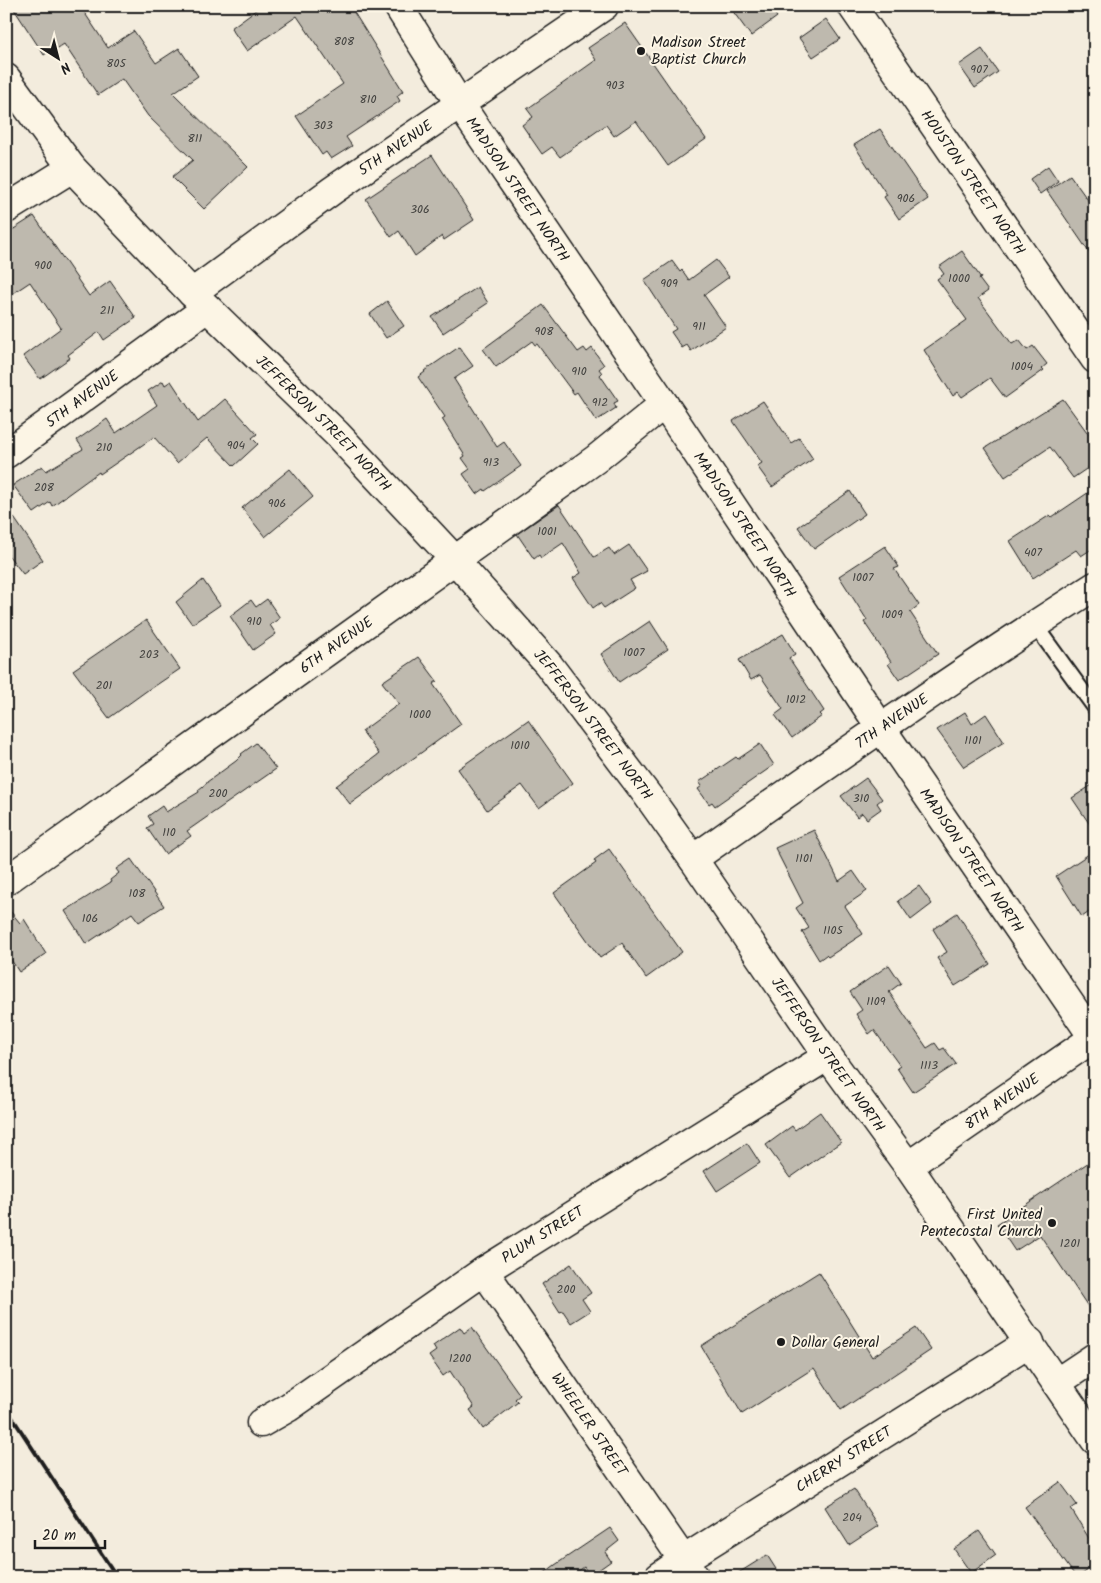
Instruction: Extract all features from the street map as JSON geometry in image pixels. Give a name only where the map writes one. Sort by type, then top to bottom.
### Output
[{"type":"street","name":"MADISON STREET NORTH","points":[[398,6],[459,103],[881,728],[1094,1038]]},
{"type":"street","name":"5TH AVENUE","points":[[6,454],[199,301],[333,190],[604,6]]},
{"type":"street","name":"HOUSTON STREET NORTH","points":[[852,6],[1095,359]]},
{"type":"street","name":"JEFFERSON STREET NORTH","points":[[6,78],[72,168],[199,301],[337,434],[455,560],[548,664],[693,859],[828,1056],[908,1166],[1030,1342],[1056,1384],[1095,1440]]},
{"type":"street","points":[[6,209],[72,168]]},
{"type":"street","name":"6TH AVENUE","points":[[6,880],[596,460],[664,404]]},
{"type":"street","name":"7TH AVENUE","points":[[693,859],[1034,624],[1095,586]]},
{"type":"street","name":"8TH AVENUE","points":[[908,1166],[1094,1038]]},
{"type":"street","name":"PLUM STREET","points":[[261,1423],[289,1407],[484,1271],[828,1056]]},
{"type":"street","name":"WHEELER STREET","points":[[484,1271],[689,1568]]},
{"type":"street","name":"CHERRY STREET","points":[[659,1577],[689,1568],[1030,1342]]},
{"type":"street","points":[[1056,1384],[1095,1356]]},
{"type":"lane","points":[[1034,624],[1095,708]]},
{"type":"building","points":[[12,6],[80,6],[108,48],[134,31],[156,63],[179,48],[198,76],[173,93],[248,167],[204,209],[172,177],[193,160],[148,116],[122,79],[98,95],[64,44],[44,55]]},
{"type":"building","points":[[261,6],[350,6],[403,91],[397,96],[400,101],[346,137],[352,146],[331,159],[326,152],[322,155],[296,116],[343,84],[297,16],[247,51],[231,28]]},
{"type":"building","points":[[729,6],[769,6],[777,17],[751,36]]},
{"type":"building","points":[[826,19],[840,39],[813,57],[799,38]]},
{"type":"building","points":[[625,23],[706,139],[668,166],[636,121],[614,136],[606,125],[560,157],[552,147],[542,154],[522,125],[533,117],[527,109],[596,60],[588,48]]},
{"type":"building","points":[[982,49],[998,72],[975,88],[959,65]]},
{"type":"building","points":[[880,129],[928,199],[899,219],[884,197],[887,195],[854,145]]},
{"type":"building","points":[[432,155],[474,220],[444,240],[442,236],[415,256],[399,231],[391,237],[366,199]]},
{"type":"building","points":[[1048,166],[1058,181],[1040,194],[1030,179]]},
{"type":"building","points":[[1070,175],[1095,210],[1095,261],[1047,191]]},
{"type":"building","points":[[34,216],[89,296],[110,281],[136,318],[104,340],[99,332],[68,355],[70,358],[40,379],[23,356],[61,328],[30,282],[6,298],[6,234]]},
{"type":"building","points":[[962,251],[988,291],[978,298],[1012,344],[1019,340],[1027,350],[1033,346],[1047,364],[1042,368],[1044,370],[1005,398],[990,378],[962,397],[958,392],[953,396],[924,350],[967,320],[937,279],[944,274],[939,267]]},
{"type":"building","points":[[716,260],[729,277],[704,295],[726,327],[691,351],[687,345],[682,348],[671,332],[676,329],[644,280],[672,261],[689,280]]},
{"type":"building","points":[[478,287],[488,303],[443,333],[432,317]]},
{"type":"building","points":[[387,301],[404,326],[386,338],[370,314]]},
{"type":"building","points":[[543,305],[578,352],[584,348],[587,352],[592,348],[604,365],[599,369],[602,373],[600,375],[618,401],[614,403],[616,408],[596,421],[577,392],[574,394],[537,344],[535,345],[532,341],[496,367],[483,349]]},
{"type":"building","points":[[459,347],[473,366],[454,379],[497,447],[504,442],[521,466],[485,491],[484,489],[477,494],[463,474],[470,469],[462,458],[465,456],[442,419],[445,417],[418,377]]},
{"type":"building","points":[[163,381],[165,385],[171,381],[198,422],[225,399],[257,434],[252,438],[258,444],[234,466],[207,438],[177,463],[154,437],[100,474],[99,472],[52,506],[50,502],[34,513],[13,485],[42,466],[46,471],[83,449],[77,440],[107,419],[116,433],[157,405],[148,391]]},
{"type":"building","points":[[1063,399],[1095,443],[1095,463],[1073,478],[1050,447],[1005,477],[985,448]]},
{"type":"building","points":[[763,401],[791,443],[799,438],[813,459],[772,487],[757,466],[762,463],[733,421]]},
{"type":"building","points":[[290,469],[313,497],[265,537],[242,508]]},
{"type":"building","points":[[1095,488],[1095,547],[1081,556],[1076,550],[1033,578],[1010,541],[1050,515],[1052,517]]},
{"type":"building","points":[[850,491],[865,514],[814,549],[798,527]]},
{"type":"building","points":[[559,505],[594,557],[609,548],[614,555],[629,545],[647,571],[630,580],[635,588],[604,608],[600,603],[593,608],[573,578],[581,573],[563,543],[541,558],[539,555],[534,559],[517,534]]},
{"type":"building","points":[[6,506],[43,560],[23,574],[6,552]]},
{"type":"building","points":[[885,546],[899,567],[894,569],[919,605],[910,612],[938,654],[899,680],[888,664],[891,662],[864,622],[867,620],[839,576]]},
{"type":"building","points":[[203,580],[220,605],[192,624],[176,602]]},
{"type":"building","points":[[267,599],[280,618],[270,625],[276,634],[253,650],[230,616],[251,600],[256,607]]},
{"type":"building","points":[[146,620],[180,669],[109,718],[73,670]]},
{"type":"building","points":[[650,621],[668,649],[619,682],[601,654]]},
{"type":"building","points":[[783,634],[795,654],[789,658],[824,711],[820,714],[822,716],[792,738],[775,715],[783,709],[760,675],[751,680],[739,660]]},
{"type":"building","points":[[419,657],[437,681],[433,684],[461,724],[350,804],[336,786],[379,754],[362,731],[399,704],[382,682]]},
{"type":"building","points":[[965,712],[972,724],[986,714],[1004,742],[964,767],[937,730]]},
{"type":"building","points":[[528,720],[573,783],[539,808],[522,785],[487,810],[458,769]]},
{"type":"building","points":[[256,743],[276,769],[187,831],[191,836],[165,854],[147,828],[153,824],[148,816],[162,806],[166,812],[199,792],[198,790],[207,782],[236,761],[241,754]]},
{"type":"building","points":[[760,744],[774,765],[715,806],[712,802],[709,804],[698,789],[702,786],[699,782],[736,757],[738,759]]},
{"type":"building","points":[[866,778],[882,799],[877,803],[881,809],[867,819],[862,813],[857,817],[841,796]]},
{"type":"building","points":[[1095,783],[1095,832],[1072,798]]},
{"type":"building","points":[[814,830],[839,881],[853,871],[867,891],[845,906],[863,934],[828,957],[826,955],[819,960],[802,932],[809,928],[796,908],[803,903],[775,848]]},
{"type":"building","points":[[609,849],[682,952],[646,978],[622,943],[600,958],[554,893],[596,863],[594,860]]},
{"type":"building","points":[[1095,850],[1095,908],[1082,917],[1056,876]]},
{"type":"building","points":[[131,859],[164,906],[139,922],[132,913],[86,944],[65,911],[111,882],[110,880],[119,873],[116,869]]},
{"type":"building","points":[[919,886],[932,904],[911,920],[898,901]]},
{"type":"building","points":[[6,906],[20,923],[24,919],[46,954],[19,972],[6,952]]},
{"type":"building","points":[[957,913],[990,964],[955,986],[937,958],[947,952],[933,929]]},
{"type":"building","points":[[889,965],[901,983],[889,992],[927,1048],[935,1043],[940,1050],[944,1048],[956,1064],[913,1092],[897,1068],[900,1066],[874,1030],[869,1034],[856,1014],[862,1010],[850,992]]},
{"type":"building","points":[[820,1112],[841,1142],[790,1178],[766,1145],[792,1126],[795,1130]]},
{"type":"building","points":[[747,1143],[760,1163],[717,1191],[704,1171]]},
{"type":"building","points":[[1095,1158],[1095,1317],[1040,1235],[1015,1251],[997,1224]]},
{"type":"building","points":[[571,1264],[591,1293],[582,1299],[590,1311],[571,1323],[563,1311],[560,1312],[542,1284]]},
{"type":"building","name":"Dollar General","points":[[819,1272],[872,1357],[916,1328],[931,1350],[841,1410],[814,1368],[742,1414],[701,1346]]},
{"type":"building","points":[[460,1327],[464,1333],[472,1327],[520,1395],[515,1399],[518,1402],[483,1429],[470,1410],[474,1407],[450,1371],[443,1376],[429,1356],[436,1351],[433,1346]]},
{"type":"building","points":[[1060,1482],[1077,1505],[1071,1509],[1095,1548],[1095,1565],[1078,1577],[1076,1577],[1025,1507]]},
{"type":"building","points":[[854,1489],[878,1526],[849,1545],[825,1507]]},
{"type":"building","points":[[610,1528],[619,1541],[605,1552],[611,1561],[590,1576],[584,1567],[570,1577],[539,1577],[555,1565]]},
{"type":"building","points":[[979,1531],[996,1555],[971,1573],[954,1549]]},
{"type":"building","points":[[767,1555],[781,1577],[732,1577]]},
{"type":"railway","points":[[6,1408],[117,1577]]},
{"type":"place","name":"Madison Street Baptist Church","points":[[641,51]]},
{"type":"place","name":"First United Pentecostal Church","points":[[1052,1223]]},
{"type":"place","name":"Dollar General","points":[[781,1342]]}]
